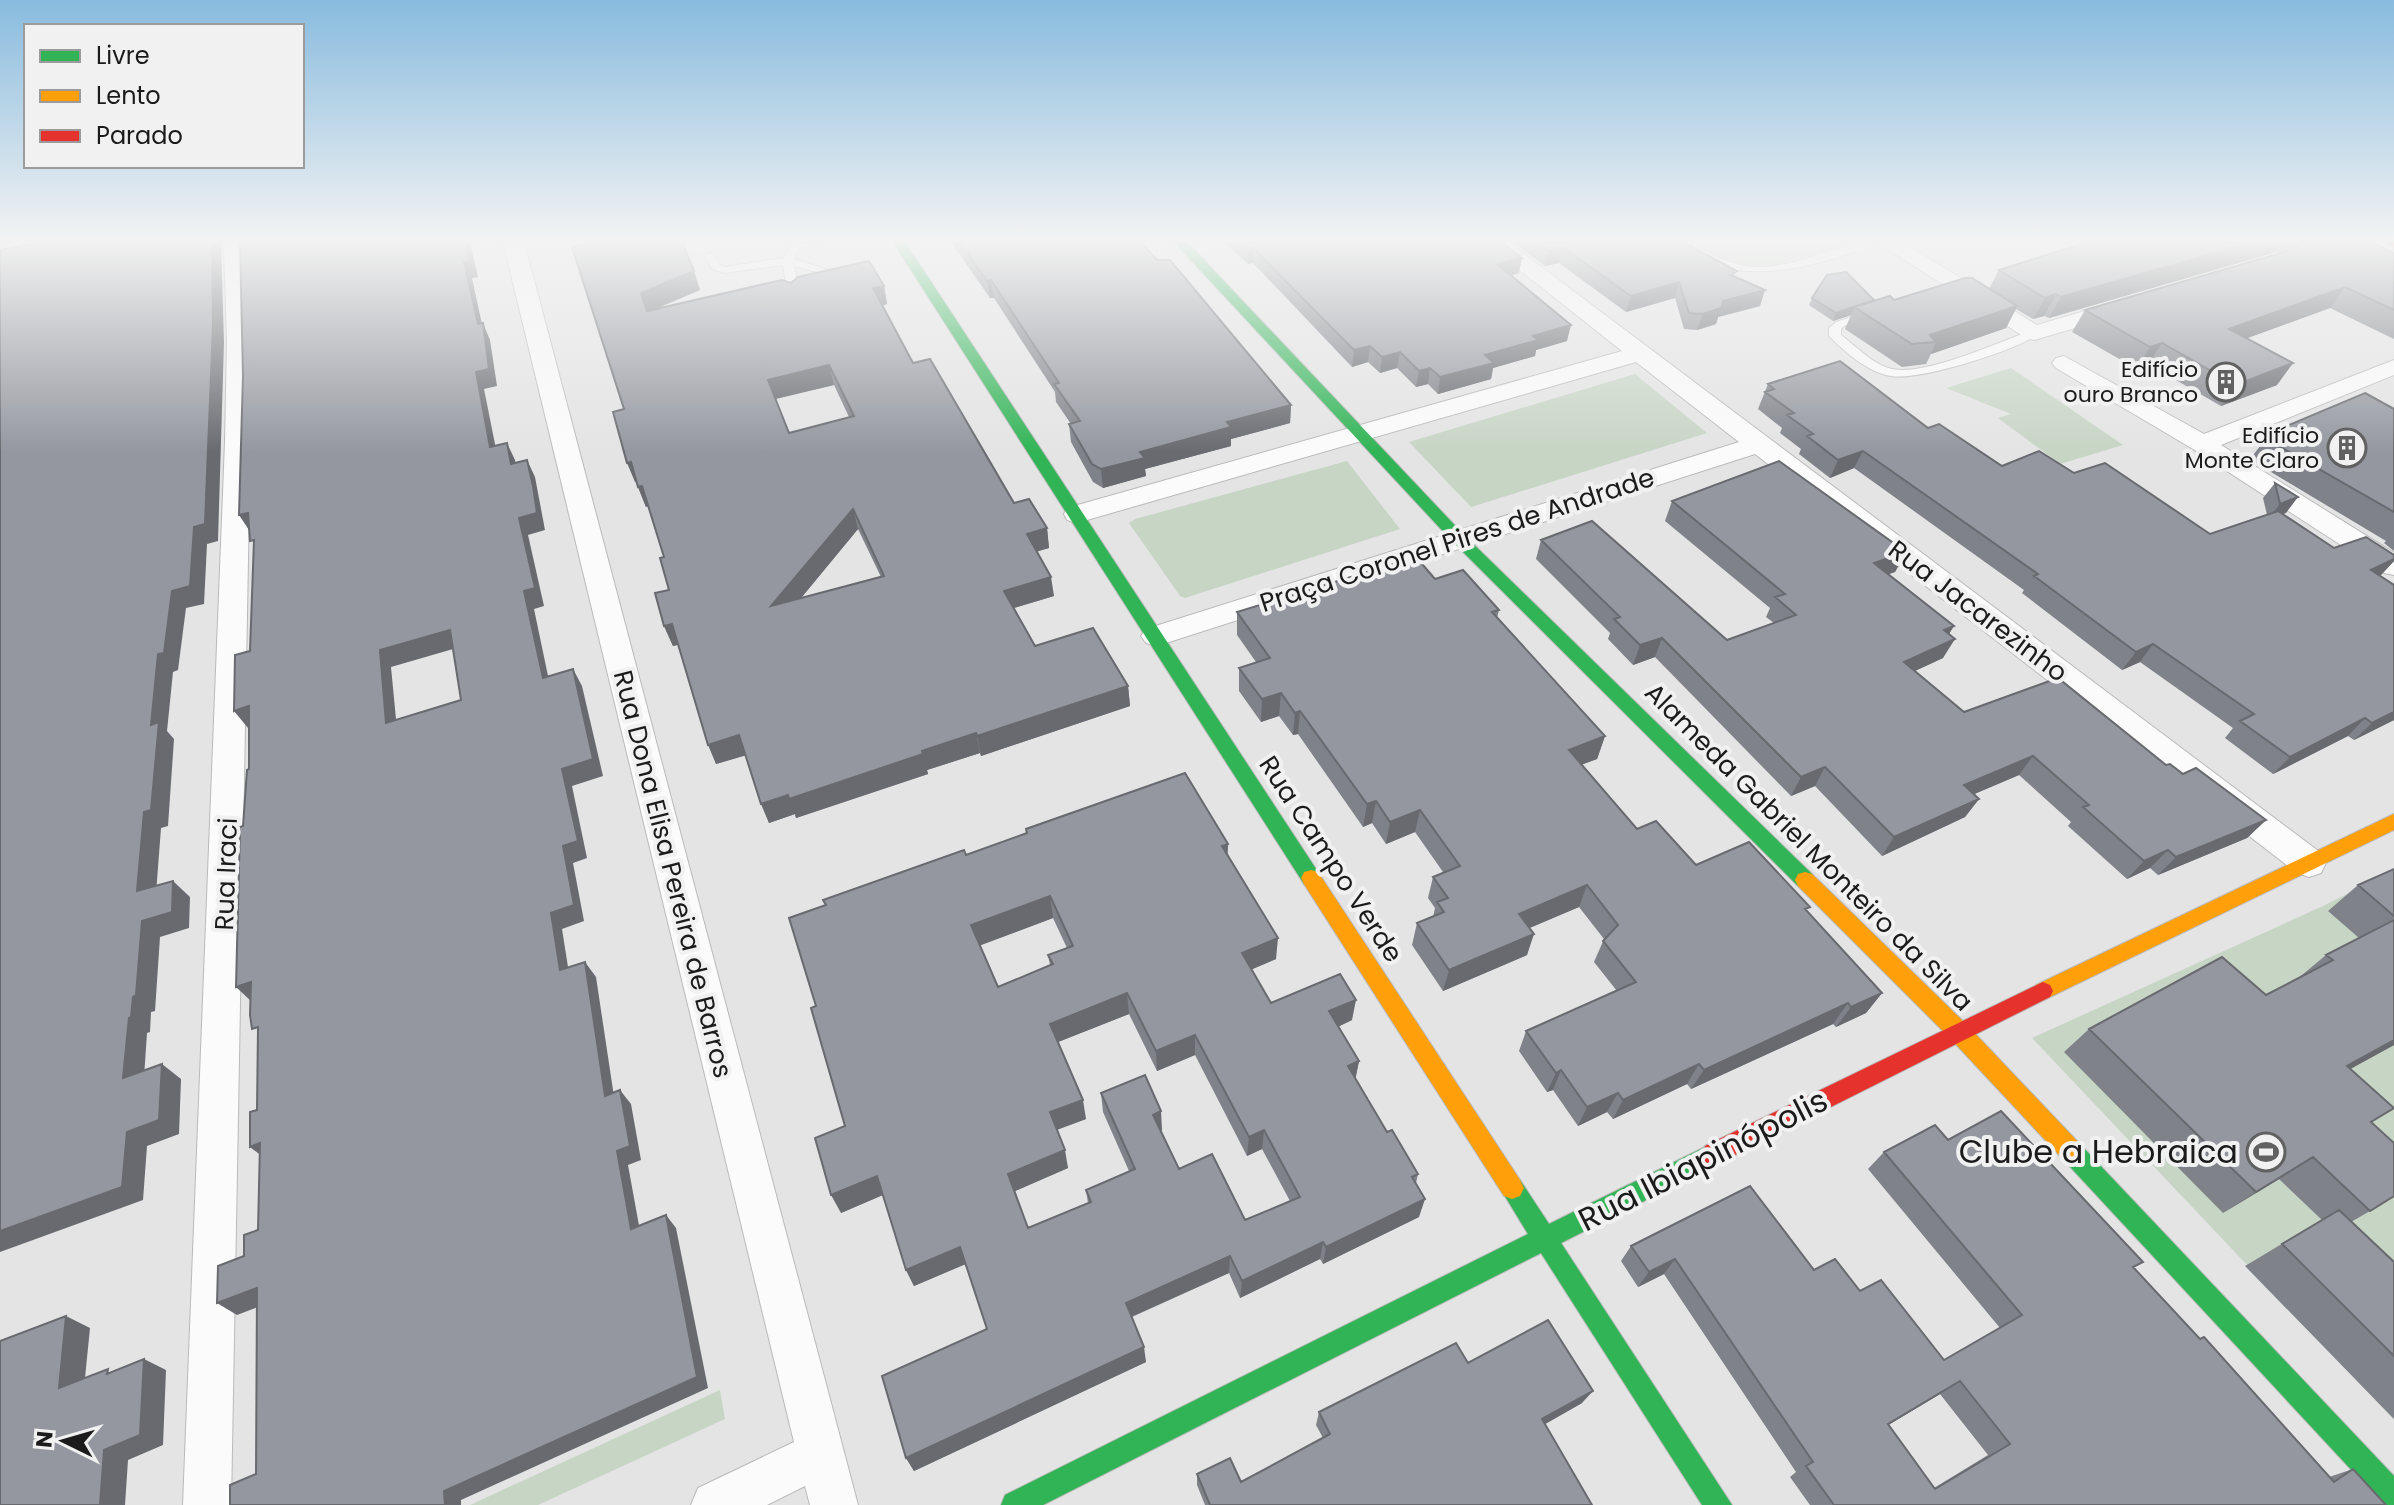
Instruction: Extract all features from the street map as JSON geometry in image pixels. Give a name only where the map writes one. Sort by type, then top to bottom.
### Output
[{"type":"street","name":"Rua Iraci","points":[[207,1505],[228,850],[239,312]]},
{"type":"street","name":"Rua Dona Elisa Pereira de Barros","points":[[531,312],[834,1505]]},
{"type":"street","name":"Rua Campo Verde","points":[[945,312],[1718,1505]]},
{"type":"street","name":"Alameda Gabriel Monteiro da Silva","points":[[1245,312],[1458,538],[1958,1031],[2394,1496]]},
{"type":"street","name":"Rua Jacarezinho","points":[[1587,312],[2309,863]]},
{"type":"street","points":[[1994,312],[2034,333],[2105,312]]},
{"type":"street","points":[[1077,514],[1641,353]]},
{"type":"street","points":[[2064,363],[2202,444],[2394,566]]},
{"type":"street","points":[[2202,444],[2394,367]]},
{"type":"street","name":"Praça Coronel Pires de Andrade","points":[[1156,636],[1759,444]]},
{"type":"street","name":"Rua Ibiapinópolis","points":[[1015,1505],[1548,1240],[1958,1031],[2394,821]]},
{"type":"street","points":[[715,1505],[820,1454]]},
{"type":"lane","points":[[1877,312],[1840,324],[1835,328],[1835,336],[1881,369],[1893,373],[1906,374],[1982,353],[2034,333]]},
{"type":"green space","points":[[2011,368],[2123,445],[2060,464],[1998,418],[2011,414],[1946,388]]},
{"type":"green space","points":[[1635,374],[1707,433],[1471,507],[1409,442]]},
{"type":"green space","points":[[1347,461],[1400,529],[1185,598],[1180,596],[1129,523],[1135,519]]},
{"type":"green space","name":"Clube a Hebraica","points":[[2394,870],[2394,1420],[2032,1038],[2323,906]]},
{"type":"green space","points":[[720,1390],[725,1419],[538,1505],[470,1505]]},
{"type":"building","points":[[0,312],[213,312],[205,524],[194,527],[190,586],[172,591],[164,653],[158,654],[151,725],[159,722],[151,810],[144,812],[137,891],[173,881],[172,912],[142,921],[136,995],[129,1018],[123,1078],[162,1064],[159,1120],[127,1132],[122,1187],[0,1231]]},
{"type":"building","points":[[242,312],[475,312],[478,324],[483,323],[489,369],[476,372],[490,447],[507,443],[511,464],[527,460],[533,486],[537,513],[519,518],[535,588],[524,591],[543,678],[573,669],[593,759],[562,769],[578,841],[563,846],[574,905],[551,913],[560,970],[585,962],[605,1096],[620,1090],[630,1146],[617,1151],[631,1229],[666,1215],[697,1377],[444,1491],[445,1505],[230,1505],[230,1485],[256,1474],[257,1288],[217,1303],[218,1266],[244,1256],[244,1235],[258,1230],[260,1143],[250,1147],[250,1112],[257,1110],[258,1027],[252,1029],[251,982],[236,987],[240,827],[243,826],[249,769],[249,706],[234,711],[235,655],[250,651],[254,540],[250,541],[248,513],[239,515]],"holes":[[[450,630],[461,700],[386,723],[380,650]]]},
{"type":"building","points":[[593,312],[886,312],[913,363],[930,359],[1014,503],[1029,499],[1047,528],[1027,534],[1051,577],[1004,591],[1035,646],[1093,628],[1128,686],[922,751],[923,754],[789,799],[788,795],[761,804],[739,735],[708,745],[672,624],[664,626],[655,593],[669,590],[660,558],[664,557],[642,486],[638,487],[631,462],[627,463],[613,412],[624,409]],"holes":[[[829,365],[854,416],[789,433],[768,380]],[[853,509],[884,576],[771,606]]]},
{"type":"building","points":[[1012,312],[1214,312],[1291,405],[1227,422],[1231,427],[1140,452],[1145,458],[1101,469],[1092,464],[1069,424],[1080,421],[1054,384],[1059,383]]},
{"type":"building","points":[[1317,312],[1556,312],[1571,325],[1533,336],[1538,340],[1485,355],[1494,363],[1440,377],[1430,368],[1419,371],[1400,352],[1382,357],[1370,346],[1354,350]]},
{"type":"building","points":[[1862,312],[1998,312],[1930,335],[1936,342],[1912,344]]},
{"type":"building","points":[[2089,312],[2275,312],[2229,329],[2293,363],[2236,385],[2162,343],[2150,347]]},
{"type":"building","points":[[1840,361],[1928,428],[1939,424],[2002,466],[2039,451],[2074,473],[2105,463],[2210,534],[2278,511],[2334,548],[2366,537],[2394,555],[2394,559],[2371,570],[2394,585],[2394,712],[2372,723],[2365,718],[2290,757],[2240,721],[2254,714],[2153,644],[2136,652],[2034,576],[2038,574],[1863,451],[1838,460],[1807,436],[1813,434],[1787,415],[1794,413],[1765,392],[1774,389],[1768,384]]},
{"type":"building","points":[[2365,393],[2394,409],[2394,512],[2272,442],[2270,433]]},
{"type":"building","points":[[1779,461],[1906,552],[1874,563],[1954,626],[1944,630],[1955,639],[1904,662],[1964,712],[2058,678],[2166,765],[2170,764],[2183,774],[2196,768],[2266,820],[2176,857],[2168,850],[2144,861],[2083,807],[2089,805],[2033,756],[1964,785],[1979,799],[1894,837],[1825,767],[1801,777],[1662,638],[1640,645],[1614,619],[1620,617],[1541,540],[1592,521],[1727,640],[1796,615],[1775,597],[1785,594],[1672,501]]},
{"type":"building","points":[[2275,483],[2298,497],[2280,504]]},
{"type":"building","points":[[1416,557],[1435,579],[1463,570],[1499,610],[1492,612],[1605,736],[1569,750],[1637,829],[1656,821],[1696,865],[1749,842],[1810,907],[1805,909],[1882,993],[1851,1007],[1848,1003],[1704,1070],[1699,1064],[1623,1100],[1618,1093],[1587,1107],[1561,1070],[1556,1073],[1526,1031],[1636,982],[1603,941],[1618,925],[1587,885],[1519,914],[1534,934],[1449,970],[1417,923],[1444,912],[1437,902],[1448,898],[1433,877],[1460,866],[1420,810],[1390,822],[1376,801],[1367,804],[1300,711],[1295,713],[1281,693],[1262,699],[1239,668],[1270,658],[1237,612]]},
{"type":"building","points":[[1185,773],[1228,844],[1222,846],[1278,938],[1242,953],[1271,1003],[1340,974],[1356,1000],[1329,1011],[1359,1061],[1348,1066],[1387,1132],[1392,1130],[1418,1174],[1412,1177],[1425,1199],[1326,1247],[1323,1242],[1242,1281],[1230,1256],[1126,1303],[1144,1347],[906,1458],[882,1376],[987,1329],[960,1247],[906,1270],[877,1176],[831,1195],[815,1138],[845,1126],[811,1008],[816,1006],[789,918],[826,905],[823,900],[964,850],[966,855],[1027,833],[1026,829]],"holes":[[[1050,896],[1073,946],[1048,955],[1053,964],[998,987],[971,925]],[[1127,993],[1156,1051],[1195,1035],[1249,1137],[1264,1130],[1300,1197],[1245,1220],[1212,1154],[1179,1169],[1153,1115],[1161,1111],[1145,1075],[1101,1093],[1135,1169],[1086,1190],[1091,1202],[1028,1228],[1008,1174],[1065,1150],[1050,1112],[1083,1100],[1050,1024]]]},
{"type":"building","points":[[2394,869],[2394,916],[2358,885]]},
{"type":"building","points":[[2394,920],[2394,1040],[2347,1066],[2394,1108],[2371,1122],[2394,1143],[2394,1196],[2370,1211],[2313,1157],[2256,1192],[2089,1029],[2222,957],[2266,995],[2333,960],[2326,955]]},
{"type":"building","points":[[2001,1111],[2143,1262],[2133,1267],[2200,1339],[2204,1337],[2334,1482],[2353,1469],[2386,1505],[1834,1505],[1806,1466],[1813,1462],[1675,1259],[1649,1272],[1631,1246],[1750,1186],[1814,1270],[1835,1259],[1860,1291],[1881,1280],[1944,1360],[2022,1315],[1884,1152],[1935,1125],[1948,1140]],"holes":[[[1960,1381],[2010,1444],[1935,1489],[1888,1424]]]},
{"type":"building","points":[[2339,1210],[2394,1262],[2394,1356],[2282,1244]]},
{"type":"building","points":[[66,1316],[59,1388],[144,1359],[140,1435],[104,1450],[100,1505],[0,1505],[0,1341]]},
{"type":"building","points":[[1548,1320],[1593,1391],[1542,1419],[1592,1505],[1210,1505],[1197,1474],[1230,1458],[1241,1482],[1330,1434],[1319,1412],[1456,1343],[1468,1363]]},
{"type":"traffic: fast","points":[[944,312],[1311,878]]},
{"type":"traffic: fast","points":[[1246,312],[1458,538],[1805,880]]},
{"type":"traffic: fast","points":[[2069,1149],[2394,1496]]},
{"type":"traffic: fast","points":[[1015,1505],[1713,1154]]},
{"type":"traffic: fast","points":[[1512,1188],[1718,1505]]},
{"type":"traffic: slow","points":[[2043,991],[2394,821]]},
{"type":"traffic: slow","points":[[1311,878],[1512,1188]]},
{"type":"traffic: slow","points":[[1805,880],[1958,1031],[2069,1149]]},
{"type":"traffic: jam","points":[[1713,1154],[2043,991]]},
{"type":"place","name":"Edifício ouro Branco","points":[[2226,382]]},
{"type":"place","name":"Edifício Monte Claro","points":[[2347,448]]},
{"type":"place","name":"Clube a Hebraica","points":[[2266,1152]]}]
